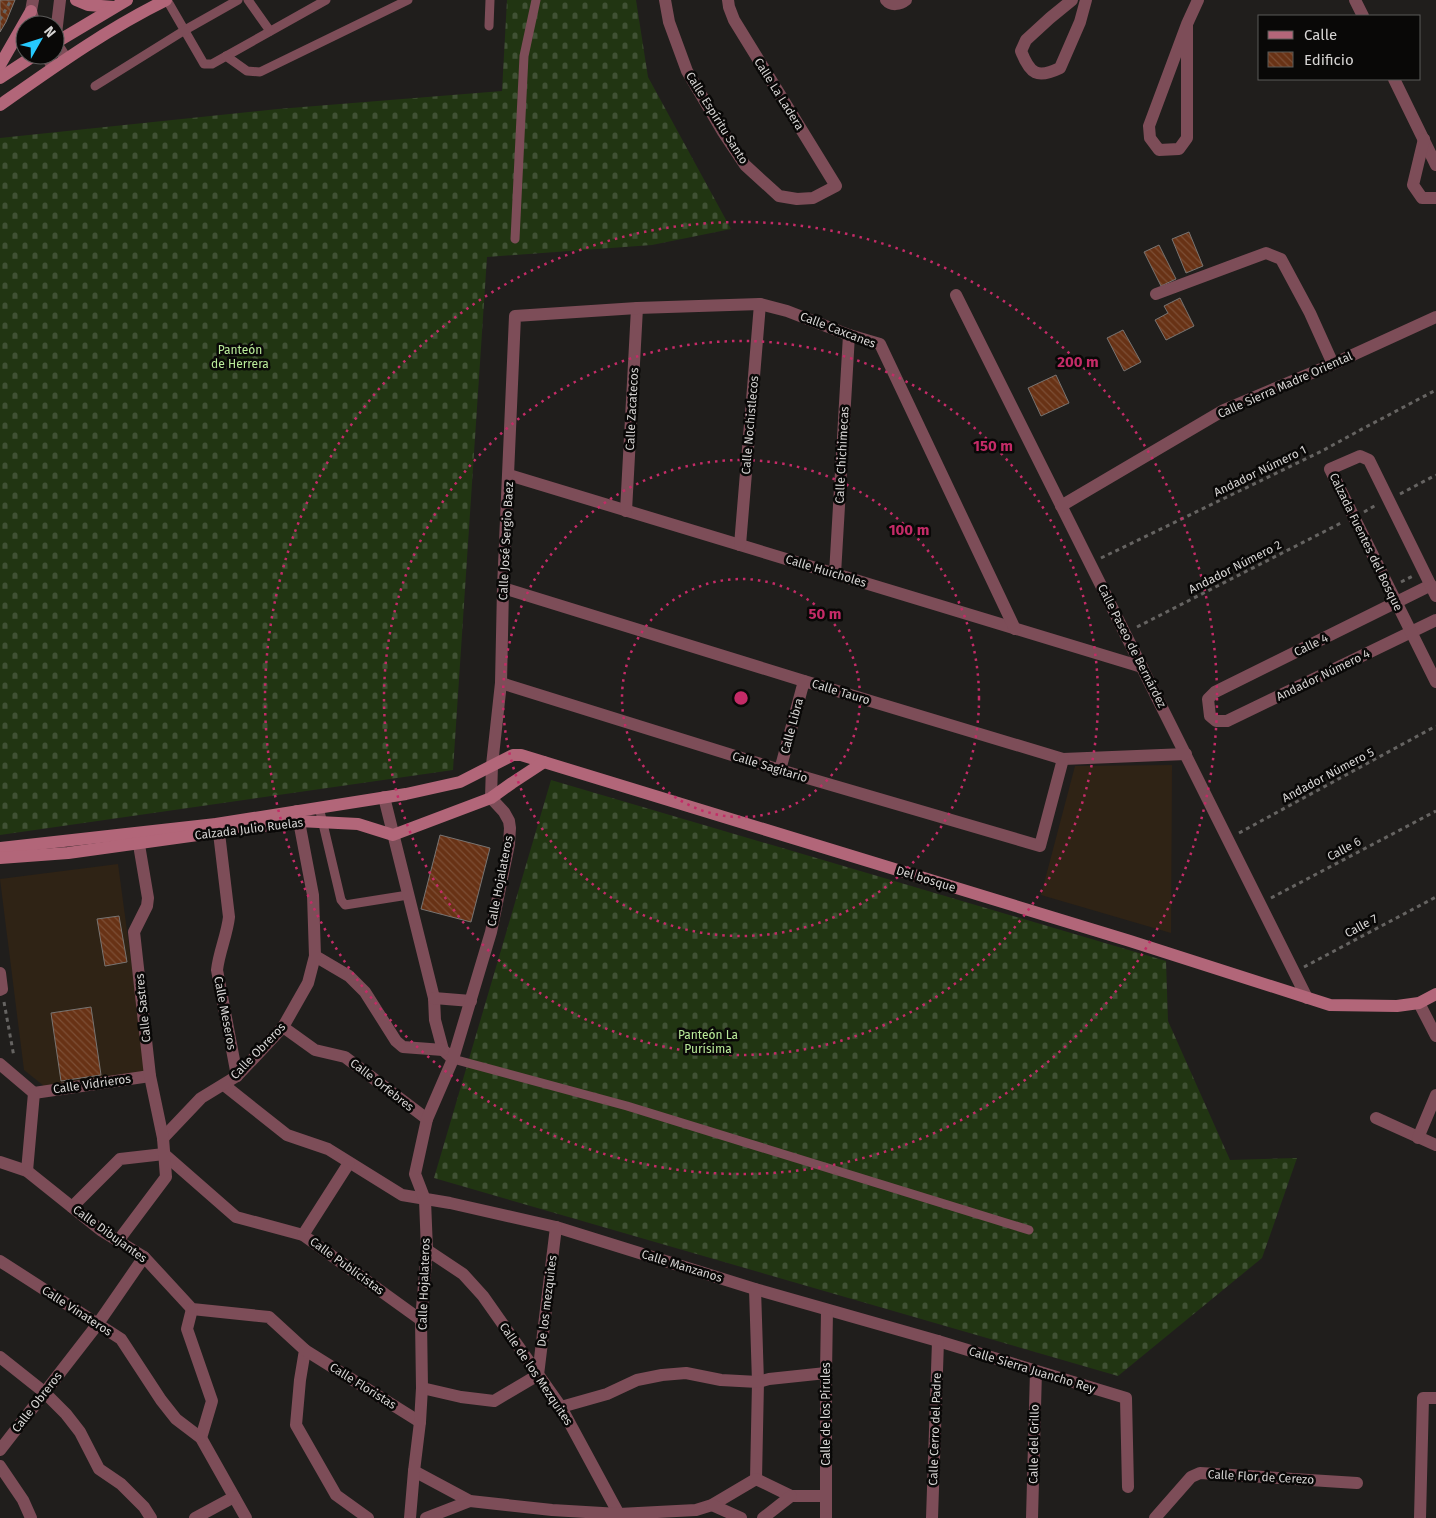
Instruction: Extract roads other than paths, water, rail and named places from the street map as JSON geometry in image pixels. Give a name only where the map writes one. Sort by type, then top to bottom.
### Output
[{"type":"main road","points":[[76,0],[88,5],[114,7]]},
{"type":"main road","points":[[65,36],[128,0]]},
{"type":"main road","points":[[0,104],[53,67],[135,15],[167,0]]},
{"type":"main road","points":[[0,65],[32,6]]},
{"type":"main road","points":[[0,78],[20,65]]},
{"type":"main road","name":"Del bosque","points":[[492,765],[513,755],[521,755],[1130,941],[1330,1005],[1397,1006],[1418,1003],[1436,994]]},
{"type":"main road","points":[[393,835],[492,798],[544,762]]},
{"type":"main road","name":"Calzada Julio Ruelas","points":[[0,848],[138,838],[298,816],[320,807],[460,782],[492,765]]},
{"type":"main road","name":"Calzada Julio Ruelas","points":[[298,816],[322,822],[358,824],[393,835]]},
{"type":"main road","name":"Calzada Julio Ruelas","points":[[0,858],[68,853],[138,838]]},
{"type":"street","points":[[58,15],[60,0]]},
{"type":"street","name":"Calle Espíritu Santo","points":[[665,0],[669,22],[687,71],[745,165],[779,196],[797,199],[813,198],[836,186]]},
{"type":"street","name":"Calle La Ladera","points":[[728,0],[734,20],[836,186]]},
{"type":"street","points":[[886,0],[894,4],[904,2]]},
{"type":"street","points":[[1072,0],[1026,40],[1021,51],[1026,64],[1038,74],[1047,75],[1060,68],[1080,22],[1086,0]]},
{"type":"street","points":[[1187,24],[1187,138],[1179,149],[1159,150],[1150,138],[1149,126],[1187,24],[1198,0]]},
{"type":"street","points":[[1355,0],[1362,15]]},
{"type":"street","points":[[1394,80],[1436,165]]},
{"type":"street","points":[[1424,139],[1413,185],[1422,198],[1436,198]]},
{"type":"street","points":[[1156,294],[1266,253],[1281,259],[1310,313],[1333,364]]},
{"type":"street","name":"Calle Paseo de Bernárdez","points":[[956,295],[1308,998]]},
{"type":"street","name":"Calle Caxcanes","points":[[515,316],[637,308],[760,304],[787,310],[849,335],[880,344],[1015,629]]},
{"type":"street","name":"Calle Nochistlecos","points":[[740,545],[760,304]]},
{"type":"street","name":"Calle Zacatecos","points":[[626,511],[637,308]]},
{"type":"street","name":"Calle José Sergio Baez","points":[[492,765],[501,683],[503,588],[515,316]]},
{"type":"street","name":"Calle Sierra Madre Oriental","points":[[1061,506],[1224,410],[1333,364],[1436,317]]},
{"type":"street","name":"Calle Chichimecas","points":[[835,574],[849,335]]},
{"type":"street","name":"Calzada Fuentes del Bosque","points":[[1433,591],[1369,460],[1360,456],[1330,469],[1436,682]]},
{"type":"street","name":"Calle Huicholes","points":[[509,475],[1142,667]]},
{"type":"street","name":"Calle Tauro","points":[[503,588],[1063,759],[1186,754]]},
{"type":"street","name":"Calle 4","points":[[1210,716],[1208,698],[1215,692],[1396,602],[1433,591]]},
{"type":"street","name":"Andador Número 4","points":[[1210,716],[1216,721],[1227,721],[1436,620]]},
{"type":"street","name":"Calle Libra","points":[[780,770],[804,681]]},
{"type":"street","name":"Calle Sagitario","points":[[501,683],[780,770],[1040,846],[1063,759]]},
{"type":"street","points":[[492,765],[492,798]]},
{"type":"street","points":[[315,956],[349,976],[365,992],[396,1041],[403,1047],[448,1054],[435,1020],[434,998],[384,797]]},
{"type":"street","name":"Calle Hojalateros","points":[[410,1518],[420,1422],[422,1320],[427,1250],[424,1200],[415,1174],[427,1119],[448,1054],[471,1001],[491,932],[510,828],[504,812],[492,798]]},
{"type":"street","name":"Calle Obreros","points":[[163,1138],[201,1098],[237,1076],[283,1027],[308,983],[315,956],[313,895],[298,816]]},
{"type":"street","name":"Calle Meseros","points":[[218,828],[229,917],[228,930],[218,959],[217,970],[237,1076]]},
{"type":"street","name":"Calle Sastres","points":[[118,1241],[166,1177],[163,1138],[150,1076],[134,932],[148,906],[138,838]]},
{"type":"street","points":[[0,972],[1,990]]},
{"type":"street","points":[[434,998],[471,1001]]},
{"type":"street","points":[[1418,1003],[1436,1036]]},
{"type":"street","name":"Calle Orfebres","points":[[283,1027],[315,1050],[345,1057],[427,1119]]},
{"type":"street","points":[[0,1064],[34,1093],[27,1171]]},
{"type":"street","name":"Calle Vidrieros","points":[[34,1093],[150,1076]]},
{"type":"street","points":[[224,1085],[288,1135],[328,1149],[402,1195],[424,1200]]},
{"type":"street","points":[[1418,1138],[1436,1095]]},
{"type":"street","points":[[1376,1118],[1436,1146]]},
{"type":"street","points":[[72,1207],[120,1159],[164,1154]]},
{"type":"street","name":"Calle Publicistas","points":[[164,1154],[236,1217],[303,1235],[422,1320]]},
{"type":"street","name":"Calle Dibujantes","points":[[0,1162],[27,1171],[102,1231],[144,1257],[192,1309]]},
{"type":"street","points":[[303,1235],[349,1163]]},
{"type":"street","name":"Calle Manzanos","points":[[424,1200],[450,1203],[556,1227],[755,1289],[938,1341]]},
{"type":"street","name":"De los mezquites","points":[[538,1375],[556,1227]]},
{"type":"street","name":"Calle de los Mezquites","points":[[427,1250],[463,1274],[483,1296],[562,1407],[620,1516]]},
{"type":"street","name":"Calle Obreros","points":[[0,1450],[97,1325],[144,1257]]},
{"type":"street","name":"Calle Vinateros","points":[[0,1261],[121,1339],[176,1419],[200,1438],[246,1518]]},
{"type":"street","points":[[755,1289],[758,1382],[756,1479]]},
{"type":"street","points":[[200,1438],[212,1401],[187,1329],[192,1309],[269,1317],[304,1350],[296,1425],[336,1496],[368,1518]]},
{"type":"street","name":"Calle de los Pirules","points":[[826,1518],[827,1310]]},
{"type":"street","name":"Calle Sierra Juancho Rey","points":[[938,1341],[1126,1398],[1128,1486]]},
{"type":"street","name":"Calle Cerro del Padre","points":[[932,1518],[938,1341]]},
{"type":"street","name":"Calle Floristas","points":[[304,1350],[420,1422]]},
{"type":"street","points":[[0,1357],[44,1392],[66,1414],[80,1432],[99,1469],[121,1484],[144,1507],[151,1518]]},
{"type":"street","name":"Calle del Grillo","points":[[1032,1518],[1036,1371]]},
{"type":"street","points":[[562,1407],[607,1394],[637,1380],[662,1375],[686,1372],[721,1380],[758,1382],[826,1372]]},
{"type":"street","points":[[422,1388],[461,1397],[494,1401],[538,1375]]},
{"type":"street","points":[[1420,1518],[1430,1398]]},
{"type":"street","points":[[0,1466],[23,1500],[31,1518]]},
{"type":"street","points":[[414,1471],[470,1501],[620,1516],[696,1514],[756,1479]]},
{"type":"street","name":"Calle Flor de Cerezo","points":[[1155,1518],[1191,1477],[1200,1473],[1357,1483]]},
{"type":"street","points":[[756,1479],[791,1496],[826,1496]]},
{"type":"street","points":[[763,1518],[791,1496]]},
{"type":"street","points":[[195,1518],[234,1497]]},
{"type":"street","points":[[426,1518],[470,1501]]},
{"type":"street","points":[[712,1506],[741,1518]]},
{"type":"lane","points":[[167,0],[204,64],[212,64],[326,0]]},
{"type":"lane","points":[[96,86],[185,30],[238,0]]},
{"type":"lane","points":[[248,0],[270,31]]},
{"type":"lane","points":[[226,56],[247,71],[260,72],[408,0]]},
{"type":"lane","points":[[489,26],[490,0]]},
{"type":"lane","points":[[516,239],[524,56],[536,0]]},
{"type":"lane","points":[[320,807],[341,900],[345,905],[408,895]]},
{"type":"lane","points":[[448,1054],[627,1106],[1029,1230]]},
{"type":"park label","name":"Panteón de Herrera","points":[[240,357]]},
{"type":"park label","name":"Panteón La Purísima","points":[[708,1042]]}]
